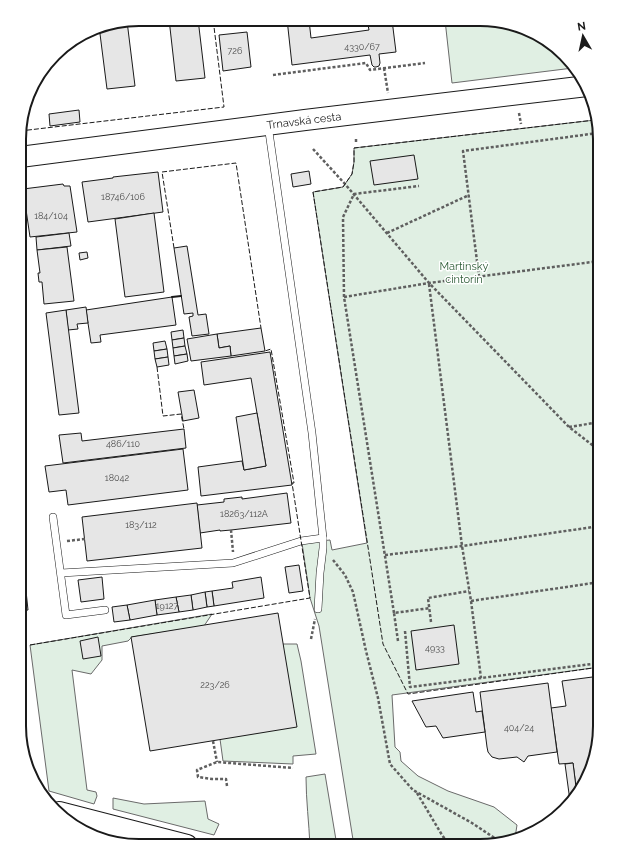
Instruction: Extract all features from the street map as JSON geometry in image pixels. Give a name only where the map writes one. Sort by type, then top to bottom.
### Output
[{"type":"main road","name":"Trnavská cesta","points":[[26,156],[580,87]]},
{"type":"main road","points":[[68,814],[164,839]]},
{"type":"lane","points":[[268,125],[312,433],[323,538],[318,609]]},
{"type":"lane","points":[[53,517],[66,615],[105,610]]},
{"type":"lane","points":[[61,573],[234,563],[301,541],[323,538]]},
{"type":"path","points":[[273,75],[366,63],[370,70],[425,63]]},
{"type":"path","points":[[384,68],[388,97]]},
{"type":"path","points":[[519,113],[521,124]]},
{"type":"path","points":[[479,277],[463,151],[593,133]]},
{"type":"path","points":[[356,139],[356,144]]},
{"type":"path","points":[[313,149],[354,194],[429,283],[569,427],[593,446]]},
{"type":"path","points":[[354,194],[419,186]]},
{"type":"path","points":[[354,194],[344,216],[344,297],[398,641]]},
{"type":"path","points":[[387,233],[469,195]]},
{"type":"path","points":[[344,297],[429,283],[593,262]]},
{"type":"path","points":[[429,283],[480,678]]},
{"type":"path","points":[[569,427],[593,423]]},
{"type":"path","points":[[385,555],[462,546],[593,527]]},
{"type":"path","points":[[231,530],[234,563]]},
{"type":"path","points":[[56,543],[85,539]]},
{"type":"path","points":[[323,548],[345,575],[353,592],[378,698],[390,764],[412,790],[472,823],[493,838]]},
{"type":"path","points":[[470,601],[593,583]]},
{"type":"path","points":[[431,622],[428,598],[469,591]]},
{"type":"path","points":[[394,612],[430,608]]},
{"type":"path","points":[[310,639],[314,626]]},
{"type":"path","points":[[404,631],[410,687],[593,664]]},
{"type":"path","points":[[213,741],[217,762]]},
{"type":"path","points":[[227,786],[226,779],[198,777],[197,770],[217,762],[293,768]]},
{"type":"path","points":[[417,792],[445,839]]},
{"type":"green space","points":[[446,26],[480,26],[509,30],[536,41],[549,49],[569,69],[452,83]]},
{"type":"green space","name":"Martinský cintorín","points":[[591,120],[593,139],[593,668],[392,695],[395,747],[400,752],[401,761],[418,776],[448,791],[494,807],[517,825],[516,833],[509,835],[480,839],[353,839],[319,626],[310,598],[302,543],[330,540],[332,550],[367,543],[313,192],[343,187],[352,174],[354,148]]},
{"type":"green space","points":[[212,614],[204,626],[132,637],[128,641],[102,646],[102,660],[91,674],[72,670],[87,790],[96,792],[97,796],[94,804],[49,791],[30,645]]},
{"type":"green space","points":[[283,644],[297,644],[316,754],[293,756],[293,764],[223,761],[220,739]]},
{"type":"green space","points":[[325,774],[336,839],[309,839],[306,777]]},
{"type":"green space","points":[[113,798],[144,804],[205,801],[208,819],[219,824],[214,835],[113,809]]},
{"type":"building","points":[[170,26],[199,26],[205,78],[176,81]]},
{"type":"building","points":[[288,26],[310,26],[311,38],[369,30],[368,26],[393,26],[396,52],[379,54],[379,66],[374,67],[372,65],[370,55],[292,65]]},
{"type":"building","points":[[128,27],[135,86],[107,89],[100,33]]},
{"type":"building","points":[[247,32],[251,67],[223,71],[219,35]]},
{"type":"building","points":[[79,110],[80,122],[50,126],[49,114]]},
{"type":"building","points":[[414,155],[418,179],[374,185],[370,161]]},
{"type":"building","points":[[309,171],[311,184],[293,187],[291,174]]},
{"type":"building","points":[[158,172],[163,212],[88,222],[82,182]]},
{"type":"building","points":[[63,184],[64,186],[70,186],[77,232],[30,237],[26,210],[26,189]]},
{"type":"building","points":[[154,213],[164,292],[125,297],[115,219]]},
{"type":"building","points":[[69,233],[71,246],[37,250],[36,237]]},
{"type":"building","points":[[187,246],[198,315],[206,314],[209,334],[192,336],[189,317],[193,316],[193,313],[184,314],[174,248]]},
{"type":"building","points":[[67,247],[74,301],[44,304],[42,282],[39,282],[38,273],[40,273],[37,250]]},
{"type":"building","points":[[87,252],[88,258],[80,260],[79,253]]},
{"type":"building","points":[[172,297],[176,325],[100,335],[101,342],[91,343],[86,310]]},
{"type":"building","points":[[86,307],[88,323],[77,324],[78,329],[68,330],[66,310]]},
{"type":"building","points":[[66,310],[79,413],[59,415],[46,313]]},
{"type":"building","points":[[261,328],[265,351],[231,356],[230,346],[219,348],[217,334]]},
{"type":"building","points":[[183,330],[184,338],[172,340],[171,332]]},
{"type":"building","points":[[217,334],[219,348],[230,346],[231,356],[191,361],[187,339]]},
{"type":"building","points":[[184,338],[185,346],[173,348],[172,340]]},
{"type":"building","points":[[165,341],[167,349],[154,351],[153,343]]},
{"type":"building","points":[[185,346],[187,354],[174,356],[173,348]]},
{"type":"building","points":[[167,349],[168,357],[155,359],[154,351]]},
{"type":"building","points":[[270,352],[292,485],[201,496],[198,467],[242,461],[244,470],[266,466],[251,378],[204,385],[201,362]]},
{"type":"building","points":[[187,354],[188,361],[175,364],[174,356]]},
{"type":"building","points":[[168,357],[169,365],[157,367],[155,359]]},
{"type":"building","points":[[194,390],[199,418],[183,421],[178,392]]},
{"type":"building","points":[[257,413],[266,466],[244,470],[236,417]]},
{"type":"building","points":[[184,429],[186,448],[63,463],[59,435],[81,433],[82,441]]},
{"type":"building","points":[[183,449],[188,490],[68,505],[66,490],[49,492],[45,466]]},
{"type":"building","points":[[287,493],[291,523],[200,533],[197,505],[224,502],[224,499],[242,497],[242,499]]},
{"type":"building","points":[[197,503],[202,548],[87,561],[82,517]]},
{"type":"building","points":[[299,565],[303,591],[289,593],[285,567]]},
{"type":"building","points":[[102,577],[104,599],[81,602],[78,580]]},
{"type":"building","points":[[261,577],[264,598],[214,606],[212,591],[233,588],[232,582]]},
{"type":"building","points":[[26,591],[28,610],[26,610]]},
{"type":"building","points":[[212,591],[214,606],[207,607],[205,592]]},
{"type":"building","points":[[205,592],[207,607],[193,610],[191,595]]},
{"type":"building","points":[[191,595],[193,610],[179,612],[176,597]]},
{"type":"building","points":[[176,597],[179,612],[157,615],[155,600]]},
{"type":"building","points":[[155,600],[157,615],[130,620],[127,605]]},
{"type":"building","points":[[127,605],[130,620],[114,622],[112,607]]},
{"type":"building","points":[[278,613],[297,727],[150,751],[131,637]]},
{"type":"building","points":[[454,625],[459,664],[416,670],[411,631]]},
{"type":"building","points":[[98,637],[101,656],[83,659],[80,641]]},
{"type":"building","points":[[593,677],[593,733],[591,748],[587,762],[576,786],[573,763],[559,764],[551,708],[566,706],[562,681]]},
{"type":"building","points":[[548,683],[557,752],[528,756],[524,762],[517,757],[499,759],[492,757],[488,752],[487,747],[480,692]]},
{"type":"building","points":[[473,692],[476,712],[482,711],[485,732],[443,738],[436,726],[426,727],[412,701]]},
{"type":"building","points":[[573,763],[576,786],[569,795],[565,764]]},
{"type":"fence","points":[[27,130],[224,107],[214,26]]},
{"type":"fence","points":[[591,120],[354,148],[352,174],[343,187],[313,192],[383,644],[408,694],[593,668]]},
{"type":"fence","points":[[174,248],[162,172],[236,163],[261,328]]},
{"type":"fence","points":[[30,645],[310,598],[292,483],[294,483],[271,349],[265,351]]},
{"type":"fence","points":[[157,367],[163,416],[181,414],[184,429]]},
{"type":"wall","points":[[172,297],[181,296]]}]
